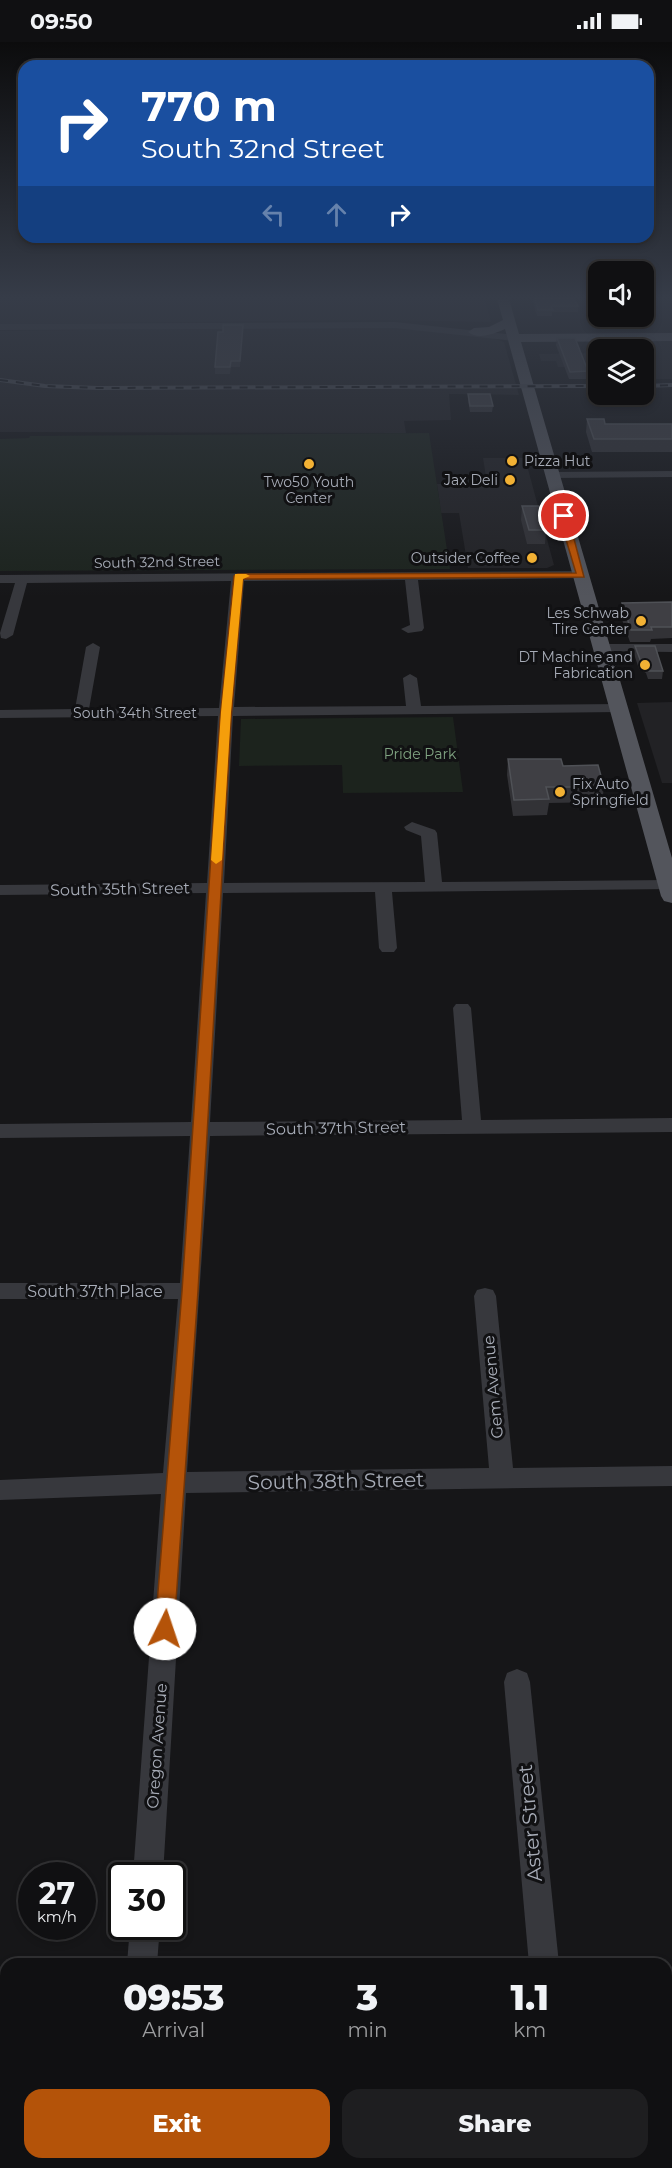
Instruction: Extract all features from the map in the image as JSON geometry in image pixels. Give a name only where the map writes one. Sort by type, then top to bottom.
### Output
[{"type":"main road","points":[[531,398],[670,884]]},
{"type":"street","points":[[552,475],[672,474]]},
{"type":"street","name":"South 32nd Street","points":[[0,579],[581,575]]},
{"type":"street","name":"Oregon Avenue","points":[[149,1862],[174,1483],[201,1129],[226,712],[238,576]]},
{"type":"street","points":[[408,629],[417,628],[411,576]]},
{"type":"street","points":[[6,635],[22,579]]},
{"type":"street","points":[[81,713],[93,647]]},
{"type":"street","points":[[602,648],[672,648]]},
{"type":"street","points":[[410,678],[414,710]]},
{"type":"street","name":"South 34th Street","points":[[0,714],[619,708]]},
{"type":"street","points":[[412,827],[429,833],[434,886]]},
{"type":"street","name":"South 35th Street","points":[[0,890],[670,884]]},
{"type":"street","points":[[383,888],[388,948]]},
{"type":"street","points":[[462,1008],[472,1126]]},
{"type":"street","name":"South 37th Street","points":[[0,1131],[672,1125]]},
{"type":"street","name":"South 37th Place","points":[[0,1291],[190,1291]]},
{"type":"street","name":"Gem Avenue","points":[[485,1296],[502,1478]]},
{"type":"street","name":"South 38th Street","points":[[0,1490],[174,1483],[672,1476]]},
{"type":"street","name":"Aster Street","points":[[517,1682],[542,1958]]},
{"type":"street","points":[[142,1958],[144,1940]]},
{"type":"shaded area","points":[[0,398],[449,398],[451,420],[404,421],[406,433],[0,432]]},
{"type":"shaded area","points":[[483,458],[525,458],[554,565],[547,568],[468,568],[459,513],[441,513],[437,484],[487,483]]},
{"type":"shaded area","points":[[672,702],[672,783],[662,783],[637,703]]},
{"type":"green space","points":[[429,433],[450,569],[0,571],[0,439],[29,438],[30,436]]},
{"type":"green space","name":"Pride Park","points":[[453,717],[463,792],[343,793],[342,765],[239,766],[241,719]]},
{"type":"building","points":[[469,398],[491,398],[493,406],[470,406]]},
{"type":"building","points":[[587,419],[604,419],[605,424],[672,424],[672,439],[594,439]]},
{"type":"building","points":[[522,506],[539,506],[546,530],[529,530]]},
{"type":"building","points":[[672,602],[672,627],[651,627],[652,630],[631,630],[622,603]]},
{"type":"building","points":[[635,646],[655,646],[663,671],[649,671],[647,665],[641,662]]},
{"type":"building","points":[[508,759],[561,759],[563,766],[598,765],[604,787],[546,787],[549,799],[514,800]]},
{"type":"slow traffic","points":[[216,860],[238,576],[246,576]]},
{"type":"place","name":"Pizza Hut","points":[[512,461]]},
{"type":"place","name":"Two50 Youth Center","points":[[309,464]]},
{"type":"place","name":"Jax Deli","points":[[510,480]]},
{"type":"place","name":"Outsider Coffee","points":[[532,558]]},
{"type":"place","name":"Les Schwab Tire Center","points":[[641,621]]},
{"type":"place","name":"DT Machine and Fabrication","points":[[645,665]]},
{"type":"place","name":"Fix Auto Springfield","points":[[560,792]]},
{"type":"route","points":[[165,1629],[190,1291],[225,720],[238,576],[581,575],[564,516]]}]
